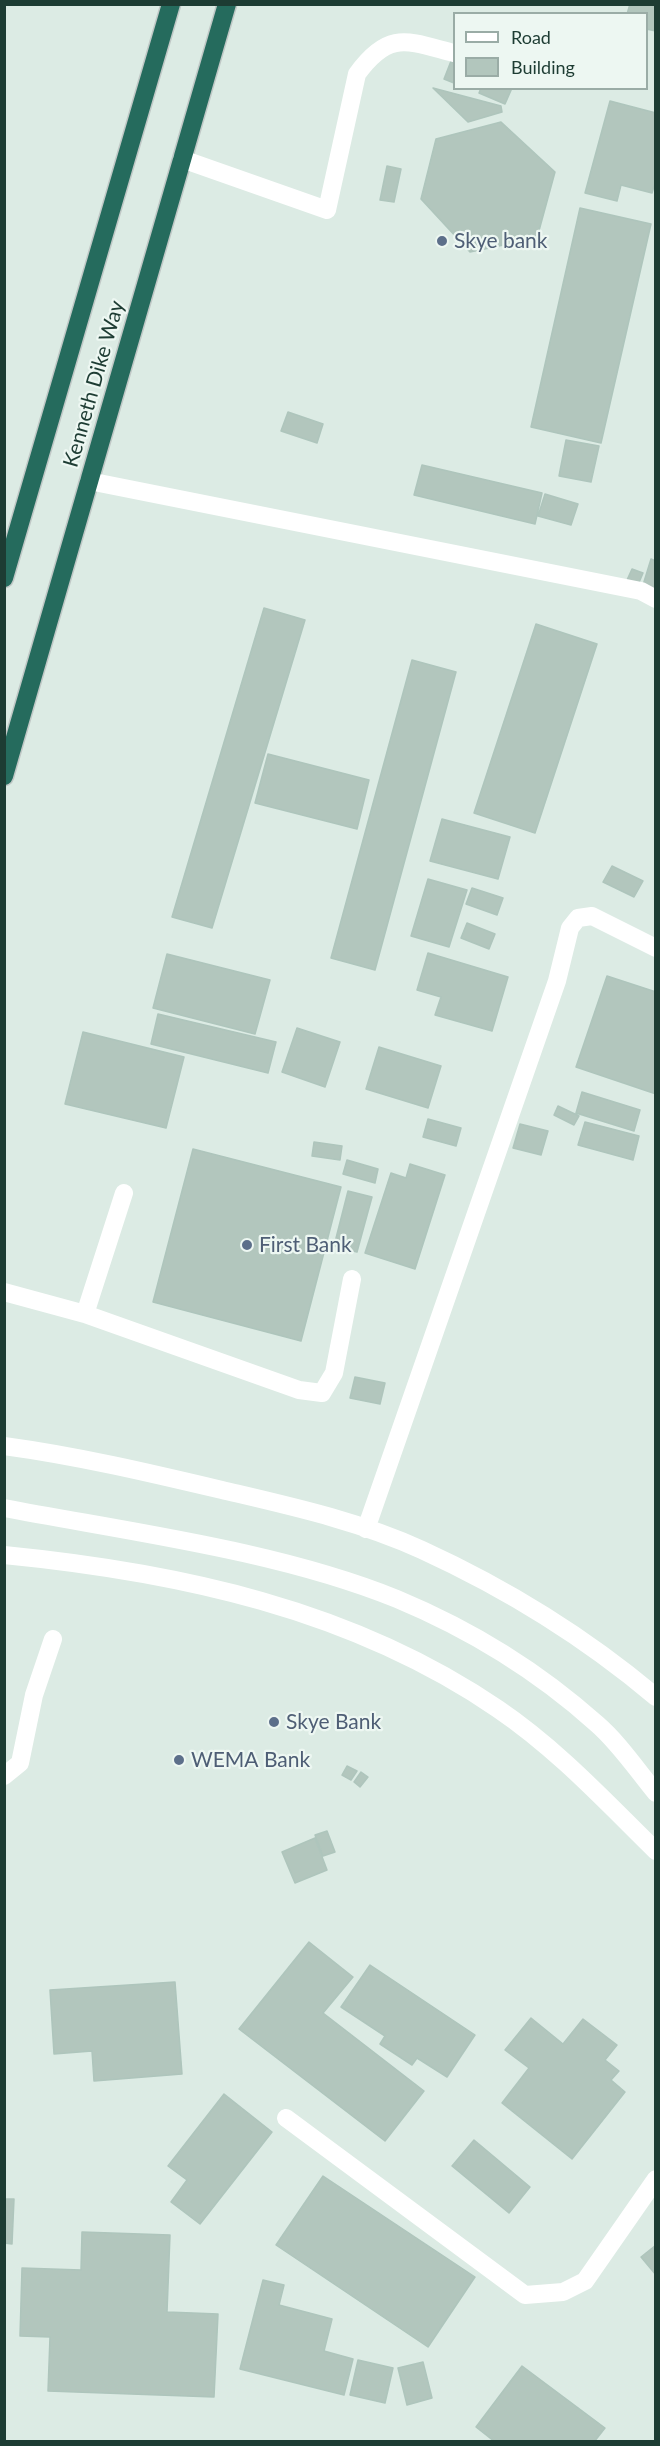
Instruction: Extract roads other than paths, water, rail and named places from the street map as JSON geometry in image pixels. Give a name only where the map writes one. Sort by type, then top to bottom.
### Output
[{"type":"highway","name":"Kenneth Dike Way","points":[[4,578],[171,4]]},
{"type":"highway","name":"Kenneth Dike Way","points":[[4,776],[227,4]]},
{"type":"street","points":[[182,159],[327,210],[357,74],[369,58],[388,44],[407,41],[453,53]]},
{"type":"street","points":[[89,481],[641,591],[656,599]]},
{"type":"street","points":[[366,1529],[557,981],[570,927],[578,918],[592,916],[656,948]]},
{"type":"street","points":[[85,1314],[124,1193]]},
{"type":"street","points":[[4,1292],[85,1314],[299,1390],[322,1393],[334,1373],[352,1279]]},
{"type":"street","points":[[4,1446],[111,1464],[317,1512],[420,1549],[499,1589],[562,1628],[656,1697]]},
{"type":"street","points":[[4,1508],[225,1550],[310,1571],[397,1599],[467,1633],[534,1674],[598,1725],[656,1793]]},
{"type":"street","points":[[4,1555],[104,1568],[238,1593],[352,1630],[419,1663],[497,1708],[565,1761],[656,1851]]},
{"type":"street","points":[[4,1776],[20,1763],[34,1695],[53,1639]]},
{"type":"street","points":[[286,2118],[525,2295],[563,2292],[585,2281],[656,2179]]},
{"type":"place","name":"Skye bank","points":[[442,241]]},
{"type":"place","name":"First Bank","points":[[247,1245]]},
{"type":"place","name":"Skye Bank","points":[[274,1722]]},
{"type":"place","name":"WEMA Bank","points":[[179,1760]]}]
